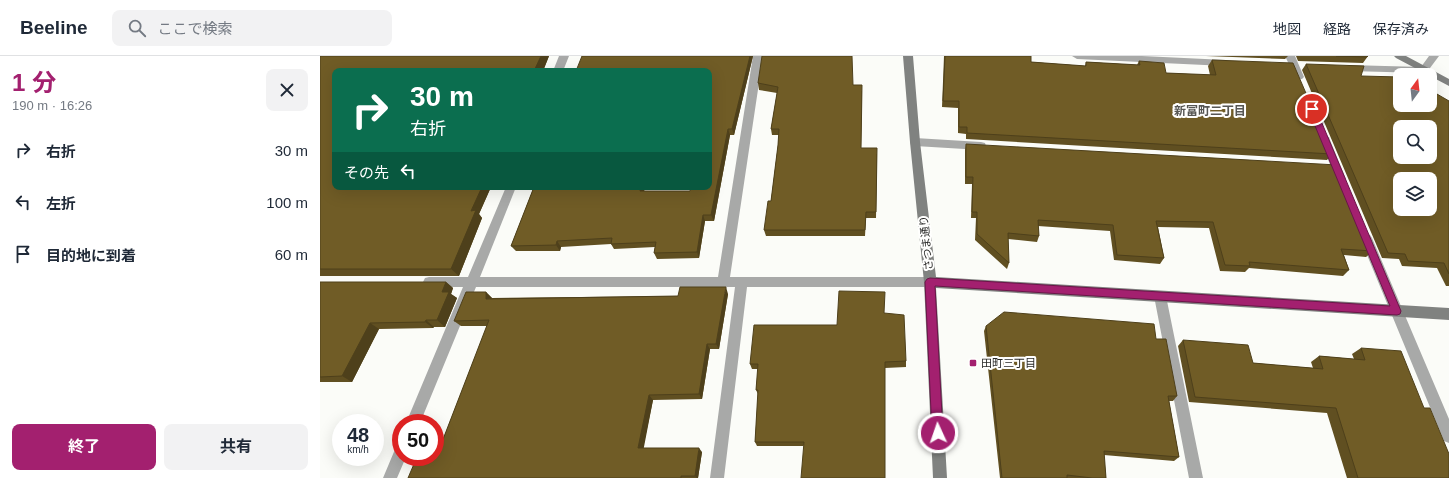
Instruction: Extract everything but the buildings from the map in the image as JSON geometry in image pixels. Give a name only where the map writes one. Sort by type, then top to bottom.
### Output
[{"type":"street","points":[[559,68],[564,56]]},
{"type":"street","points":[[723,282],[758,56]]},
{"type":"street","name":"さつま通り","points":[[908,56],[915,142],[930,282],[940,478]]},
{"type":"street","points":[[1077,56],[1232,63]]},
{"type":"street","points":[[1399,56],[1420,68]]},
{"type":"street","points":[[1425,68],[1434,56]]},
{"type":"street","points":[[1293,63],[1303,87]]},
{"type":"street","points":[[1340,67],[1393,69]]},
{"type":"street","points":[[1437,77],[1449,83]]},
{"type":"street","points":[[1321,130],[1345,188]]},
{"type":"street","points":[[915,142],[994,146]]},
{"type":"street","points":[[1320,165],[1336,166]]},
{"type":"street","points":[[417,414],[509,190]]},
{"type":"street","points":[[1360,224],[1449,436]]},
{"type":"street","points":[[416,282],[930,282],[1449,314]]},
{"type":"street","points":[[717,478],[742,282]]},
{"type":"street","points":[[1160,296],[1196,478]]},
{"type":"street","points":[[390,478],[395,466]]},
{"type":"place","name":"田町三丁目","points":[[973,363]]},
{"type":"district","name":"新富町二丁目","points":[[1210,111]]},
{"type":"route","points":[[938,433],[930,282],[1397,311],[1312,109]]}]
